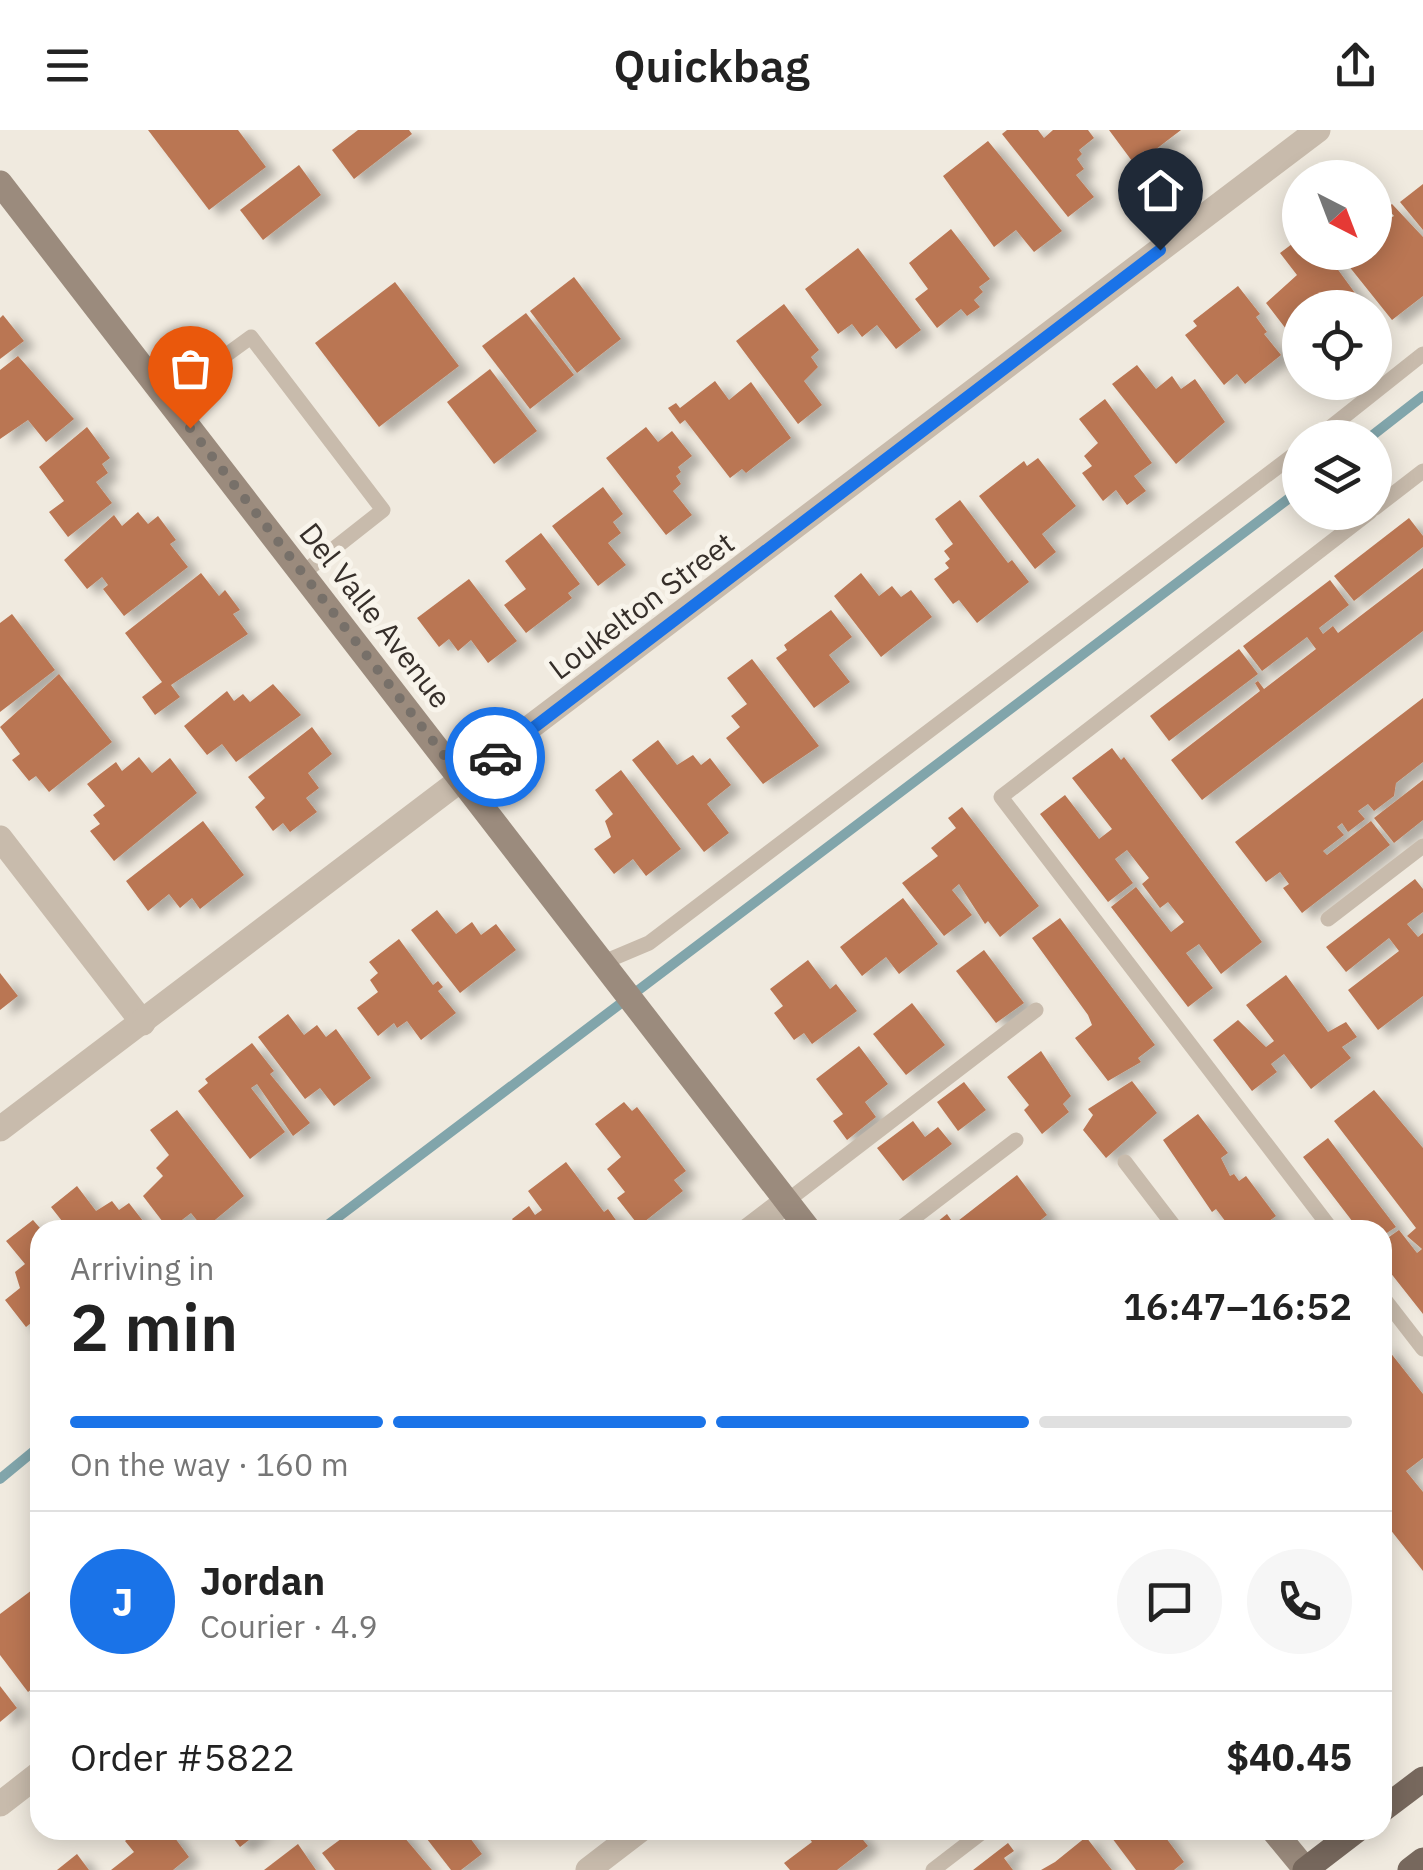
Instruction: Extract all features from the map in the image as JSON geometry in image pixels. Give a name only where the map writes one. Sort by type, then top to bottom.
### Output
[{"type":"main road","points":[[1392,1802],[1423,1779]]},
{"type":"main road","points":[[1305,1870],[1344,1840]]},
{"type":"main road","points":[[1410,1870],[1423,1860]]},
{"type":"street","name":"Loukelton Street","points":[[0,1129],[1318,130]]},
{"type":"street","name":"Del Valle Avenue","points":[[0,184],[802,1220]]},
{"type":"street","points":[[0,838],[143,1024]]},
{"type":"street","points":[[762,1220],[788,1201]]},
{"type":"street","points":[[0,1804],[30,1781]]},
{"type":"street","points":[[588,1870],[627,1840]]},
{"type":"street","points":[[1281,1840],[1305,1870]]},
{"type":"lane","points":[[167,398],[251,337],[383,510],[303,573]]},
{"type":"lane","points":[[1340,420],[1423,354]]},
{"type":"lane","points":[[610,969],[1282,464]]},
{"type":"lane","points":[[1392,495],[1423,471]]},
{"type":"lane","points":[[1324,1220],[1002,798],[1346,530]]},
{"type":"lane","points":[[1328,919],[1423,846]]},
{"type":"lane","points":[[788,1201],[1036,1010]]},
{"type":"lane","points":[[911,1220],[1016,1140]]},
{"type":"lane","points":[[1124,1162],[1169,1220]]},
{"type":"lane","points":[[1392,1309],[1423,1348]]},
{"type":"lane","points":[[933,1870],[972,1840]]},
{"type":"building","points":[[148,130],[238,130],[266,167],[209,210]]},
{"type":"building","points":[[358,130],[409,130],[412,134],[354,179],[332,150]]},
{"type":"building","points":[[1007,130],[1038,130],[1044,138],[1053,130],[1088,130],[1094,138],[1079,150],[1082,154],[1077,159],[1084,169],[1076,175],[1094,197],[1068,217],[1002,134]]},
{"type":"building","points":[[1109,130],[1181,130],[1147,156],[1144,151],[1132,161]]},
{"type":"building","points":[[988,141],[1062,231],[1034,252],[1016,230],[994,247],[943,176]]},
{"type":"building","points":[[299,165],[321,195],[263,240],[240,210]]},
{"type":"building","points":[[1423,184],[1423,230],[1400,202]]},
{"type":"building","points":[[1392,204],[1423,237],[1423,296],[1392,320],[1392,290],[1368,290],[1352,270],[1392,270]]},
{"type":"building","points":[[951,229],[990,279],[979,287],[983,292],[974,300],[980,307],[967,316],[961,309],[937,328],[915,299],[928,289],[909,263]]},
{"type":"building","points":[[858,248],[921,330],[896,349],[877,325],[862,337],[852,324],[838,334],[805,289]]},
{"type":"building","points":[[1293,270],[1338,270],[1353,290],[1282,290],[1282,324],[1266,303],[1297,275]]},
{"type":"building","points":[[574,277],[621,339],[577,373],[530,311]]},
{"type":"building","points":[[395,282],[459,366],[379,427],[315,343]]},
{"type":"building","points":[[1238,286],[1260,314],[1256,317],[1267,332],[1264,334],[1281,355],[1245,384],[1237,374],[1224,385],[1185,335],[1197,326],[1193,321]]},
{"type":"building","points":[[784,304],[819,350],[811,357],[818,367],[804,381],[822,405],[798,424],[736,341]]},
{"type":"building","points":[[526,313],[574,375],[530,409],[482,346]]},
{"type":"building","points":[[3,315],[24,341],[0,359],[0,318]]},
{"type":"building","points":[[18,356],[74,419],[46,442],[28,420],[0,439],[0,370]]},
{"type":"building","points":[[1137,365],[1156,389],[1172,376],[1181,389],[1195,379],[1225,422],[1176,464],[1112,384]]},
{"type":"building","points":[[490,369],[537,431],[494,464],[447,402]]},
{"type":"building","points":[[715,381],[729,400],[751,382],[791,438],[746,473],[742,469],[730,478],[685,420],[680,424],[668,408],[676,403],[680,408]]},
{"type":"building","points":[[1105,399],[1152,463],[1134,476],[1146,491],[1127,505],[1116,490],[1103,501],[1082,473],[1092,466],[1084,456],[1098,443],[1079,419]]},
{"type":"building","points":[[87,427],[110,458],[102,464],[108,473],[96,482],[112,503],[68,537],[49,512],[64,501],[39,467]]},
{"type":"building","points":[[646,427],[658,442],[672,431],[692,456],[678,467],[681,472],[676,476],[681,484],[673,491],[692,515],[666,535],[606,458]]},
{"type":"building","points":[[1038,458],[1076,506],[1042,534],[1056,552],[1035,569],[979,496],[1024,461],[1027,466]]},
{"type":"building","points":[[603,487],[623,514],[613,522],[621,533],[608,543],[626,565],[598,586],[552,526]]},
{"type":"building","points":[[960,500],[1008,563],[1012,560],[1029,582],[977,623],[959,600],[953,604],[934,579],[949,568],[945,563],[950,559],[944,551],[953,544],[935,519]]},
{"type":"building","points":[[138,512],[148,524],[158,516],[176,540],[170,544],[188,567],[124,616],[103,589],[108,585],[102,577],[87,589],[64,560],[114,515],[122,526]]},
{"type":"building","points":[[1409,518],[1423,536],[1423,547],[1354,601],[1334,576]]},
{"type":"building","points":[[541,533],[580,584],[568,593],[572,598],[526,633],[504,605],[526,589],[505,561]]},
{"type":"building","points":[[1423,568],[1423,631],[1202,800],[1171,760],[1260,691],[1255,683],[1258,681],[1264,689],[1316,649],[1307,637],[1262,671],[1243,646],[1330,580],[1349,605],[1319,628],[1323,634],[1333,626],[1338,633]]},
{"type":"building","points":[[201,573],[219,596],[225,590],[240,610],[233,614],[248,634],[171,685],[180,697],[155,715],[142,697],[162,682],[125,633]]},
{"type":"building","points":[[861,573],[879,596],[892,586],[901,597],[911,590],[932,617],[881,657],[834,596]]},
{"type":"building","points":[[469,579],[517,641],[488,663],[471,640],[458,651],[449,639],[439,647],[417,618]]},
{"type":"building","points":[[831,610],[852,637],[829,655],[850,682],[814,708],[776,658],[787,650],[784,645]]},
{"type":"building","points":[[12,614],[55,670],[0,712],[0,623]]},
{"type":"building","points":[[1239,649],[1258,674],[1169,741],[1150,716]]},
{"type":"building","points":[[752,659],[819,746],[763,784],[726,738],[740,727],[731,716],[747,704],[727,678]]},
{"type":"building","points":[[59,674],[112,742],[49,792],[36,776],[29,781],[12,760],[20,754],[0,727]]},
{"type":"building","points":[[273,684],[301,715],[236,762],[222,744],[207,755],[184,726],[227,691],[234,701],[243,694],[250,702]]},
{"type":"building","points":[[1423,698],[1423,762],[1396,783],[1394,796],[1374,811],[1368,804],[1358,811],[1365,819],[1348,832],[1342,823],[1337,827],[1344,835],[1323,851],[1327,855],[1371,821],[1390,845],[1302,913],[1283,888],[1289,884],[1280,872],[1266,882],[1235,842]]},
{"type":"building","points":[[312,727],[332,754],[308,773],[319,788],[306,798],[317,812],[290,832],[283,823],[273,831],[255,807],[265,798],[248,777]]},
{"type":"building","points":[[658,740],[677,765],[693,755],[701,765],[710,758],[731,785],[707,804],[729,833],[704,852],[632,760]]},
{"type":"building","points":[[1112,748],[1121,760],[1124,757],[1262,942],[1221,974],[1199,944],[1186,953],[1213,988],[1188,1007],[1111,907],[1136,887],[1171,932],[1184,922],[1168,902],[1160,908],[1142,884],[1149,878],[1127,850],[1115,859],[1133,883],[1108,902],[1040,814],[1065,795],[1099,839],[1112,829],[1072,778]]},
{"type":"building","points":[[139,757],[152,773],[170,758],[197,793],[114,861],[90,831],[100,824],[93,815],[105,806],[87,784],[116,762],[122,771]]},
{"type":"building","points":[[621,770],[681,849],[646,876],[633,859],[614,874],[594,849],[611,837],[605,821],[613,814],[595,790]]},
{"type":"building","points":[[1423,780],[1423,820],[1394,843],[1374,818]]},
{"type":"building","points":[[962,807],[1039,906],[1000,937],[988,921],[985,924],[959,884],[952,890],[972,915],[944,936],[902,883],[938,856],[931,848],[956,828],[948,818]]},
{"type":"building","points":[[203,821],[244,875],[200,909],[192,898],[180,908],[169,894],[148,911],[126,881]]},
{"type":"building","points":[[1415,879],[1423,889],[1423,912],[1407,924],[1418,937],[1423,933],[1423,996],[1378,1030],[1348,990],[1399,951],[1389,938],[1346,972],[1326,947]]},
{"type":"building","points":[[903,898],[938,944],[899,974],[886,957],[862,976],[840,947]]},
{"type":"building","points":[[437,910],[456,934],[472,922],[481,935],[496,924],[516,950],[460,993],[411,930]]},
{"type":"building","points":[[1060,918],[1155,1045],[1138,1058],[1141,1062],[1108,1081],[1075,1038],[1092,1025],[1088,1015],[1032,938]]},
{"type":"building","points":[[399,939],[433,985],[438,981],[443,987],[438,991],[456,1013],[421,1040],[407,1021],[397,1028],[394,1023],[378,1036],[357,1008],[378,992],[370,980],[378,973],[369,962]]},
{"type":"building","points":[[984,950],[1024,1003],[996,1023],[956,971]]},
{"type":"building","points":[[808,960],[830,989],[836,984],[857,1011],[812,1044],[804,1033],[794,1040],[774,1013],[783,1006],[770,989]]},
{"type":"building","points":[[0,973],[18,996],[0,1010]]},
{"type":"building","points":[[1286,975],[1328,1032],[1346,1022],[1357,1037],[1342,1047],[1351,1058],[1311,1089],[1284,1054],[1271,1064],[1277,1072],[1252,1091],[1213,1040],[1238,1020],[1266,1047],[1274,1041],[1246,1005]]},
{"type":"building","points":[[912,1003],[945,1045],[906,1075],[873,1034]]},
{"type":"building","points":[[288,1014],[304,1035],[317,1025],[326,1037],[336,1029],[371,1078],[334,1106],[320,1088],[305,1099],[258,1037]]},
{"type":"building","points":[[252,1043],[274,1071],[270,1074],[310,1123],[293,1136],[257,1084],[251,1088],[285,1132],[250,1159],[198,1091],[208,1083],[205,1079]]},
{"type":"building","points":[[859,1046],[888,1084],[865,1102],[876,1117],[847,1140],[833,1121],[843,1114],[816,1079]]},
{"type":"building","points":[[1041,1051],[1071,1096],[1063,1104],[1069,1112],[1042,1134],[1024,1110],[1029,1105],[1007,1077]]},
{"type":"building","points":[[1132,1081],[1157,1113],[1106,1158],[1083,1130],[1093,1115],[1088,1109]]},
{"type":"building","points":[[964,1082],[986,1110],[958,1131],[937,1102]]},
{"type":"building","points":[[1374,1090],[1423,1148],[1423,1314],[1392,1275],[1392,1235],[1399,1230],[1417,1253],[1422,1249],[1407,1236],[1416,1228],[1334,1121]]},
{"type":"building","points":[[624,1102],[632,1111],[637,1107],[686,1171],[674,1180],[683,1191],[647,1220],[634,1220],[617,1198],[625,1192],[607,1169],[621,1157],[595,1124]]},
{"type":"building","points":[[177,1110],[244,1196],[215,1220],[197,1220],[191,1213],[182,1220],[161,1220],[143,1196],[163,1176],[156,1168],[169,1155],[150,1130]]},
{"type":"building","points":[[1198,1114],[1228,1153],[1221,1158],[1230,1176],[1234,1174],[1239,1181],[1246,1176],[1276,1216],[1271,1220],[1224,1220],[1216,1209],[1212,1212],[1163,1140]]},
{"type":"building","points":[[913,1121],[925,1137],[938,1127],[952,1144],[903,1181],[877,1148]]},
{"type":"building","points":[[1328,1138],[1391,1220],[1351,1220],[1303,1157]]},
{"type":"building","points":[[566,1162],[604,1212],[608,1209],[616,1220],[513,1220],[529,1206],[535,1215],[542,1210],[528,1191]]},
{"type":"building","points":[[1017,1175],[1047,1215],[1041,1220],[959,1220]]},
{"type":"building","points":[[77,1186],[96,1211],[112,1201],[119,1210],[129,1203],[142,1220],[61,1220],[51,1207]]},
{"type":"building","points":[[30,1222],[30,1324],[26,1327],[5,1300],[20,1288],[15,1272],[25,1264],[6,1241]]},
{"type":"building","points":[[1392,1355],[1423,1394],[1423,1458],[1406,1471],[1423,1492],[1423,1571],[1392,1532]]},
{"type":"building","points":[[30,1592],[28,1692],[0,1655],[0,1614]]},
{"type":"building","points":[[0,1686],[17,1708],[0,1722]]},
{"type":"building","points":[[176,1840],[189,1857],[173,1870],[111,1870],[134,1852],[125,1841]]},
{"type":"building","points":[[340,1840],[406,1840],[432,1870],[335,1870],[322,1853]]},
{"type":"building","points":[[428,1840],[472,1840],[482,1854],[461,1870],[451,1870]]},
{"type":"building","points":[[863,1840],[868,1846],[837,1870],[790,1870],[784,1863],[812,1842]]},
{"type":"building","points":[[1082,1840],[1088,1840],[1112,1870],[1041,1870]]},
{"type":"building","points":[[1114,1840],[1168,1840],[1184,1862],[1174,1870],[1136,1870]]},
{"type":"building","points":[[1008,1843],[1014,1851],[1004,1858],[1013,1870],[973,1870]]},
{"type":"building","points":[[298,1844],[316,1870],[264,1870]]},
{"type":"building","points":[[77,1854],[89,1870],[57,1870]]},
{"type":"waterway","points":[[1392,420],[1423,396]]},
{"type":"waterway","points":[[334,1220],[1282,504]]},
{"type":"waterway","points":[[0,1479],[30,1454]]},
{"type":"way so far","points":[[190,428],[464,781],[495,757]]},
{"type":"route","points":[[495,757],[1160,250]]}]
